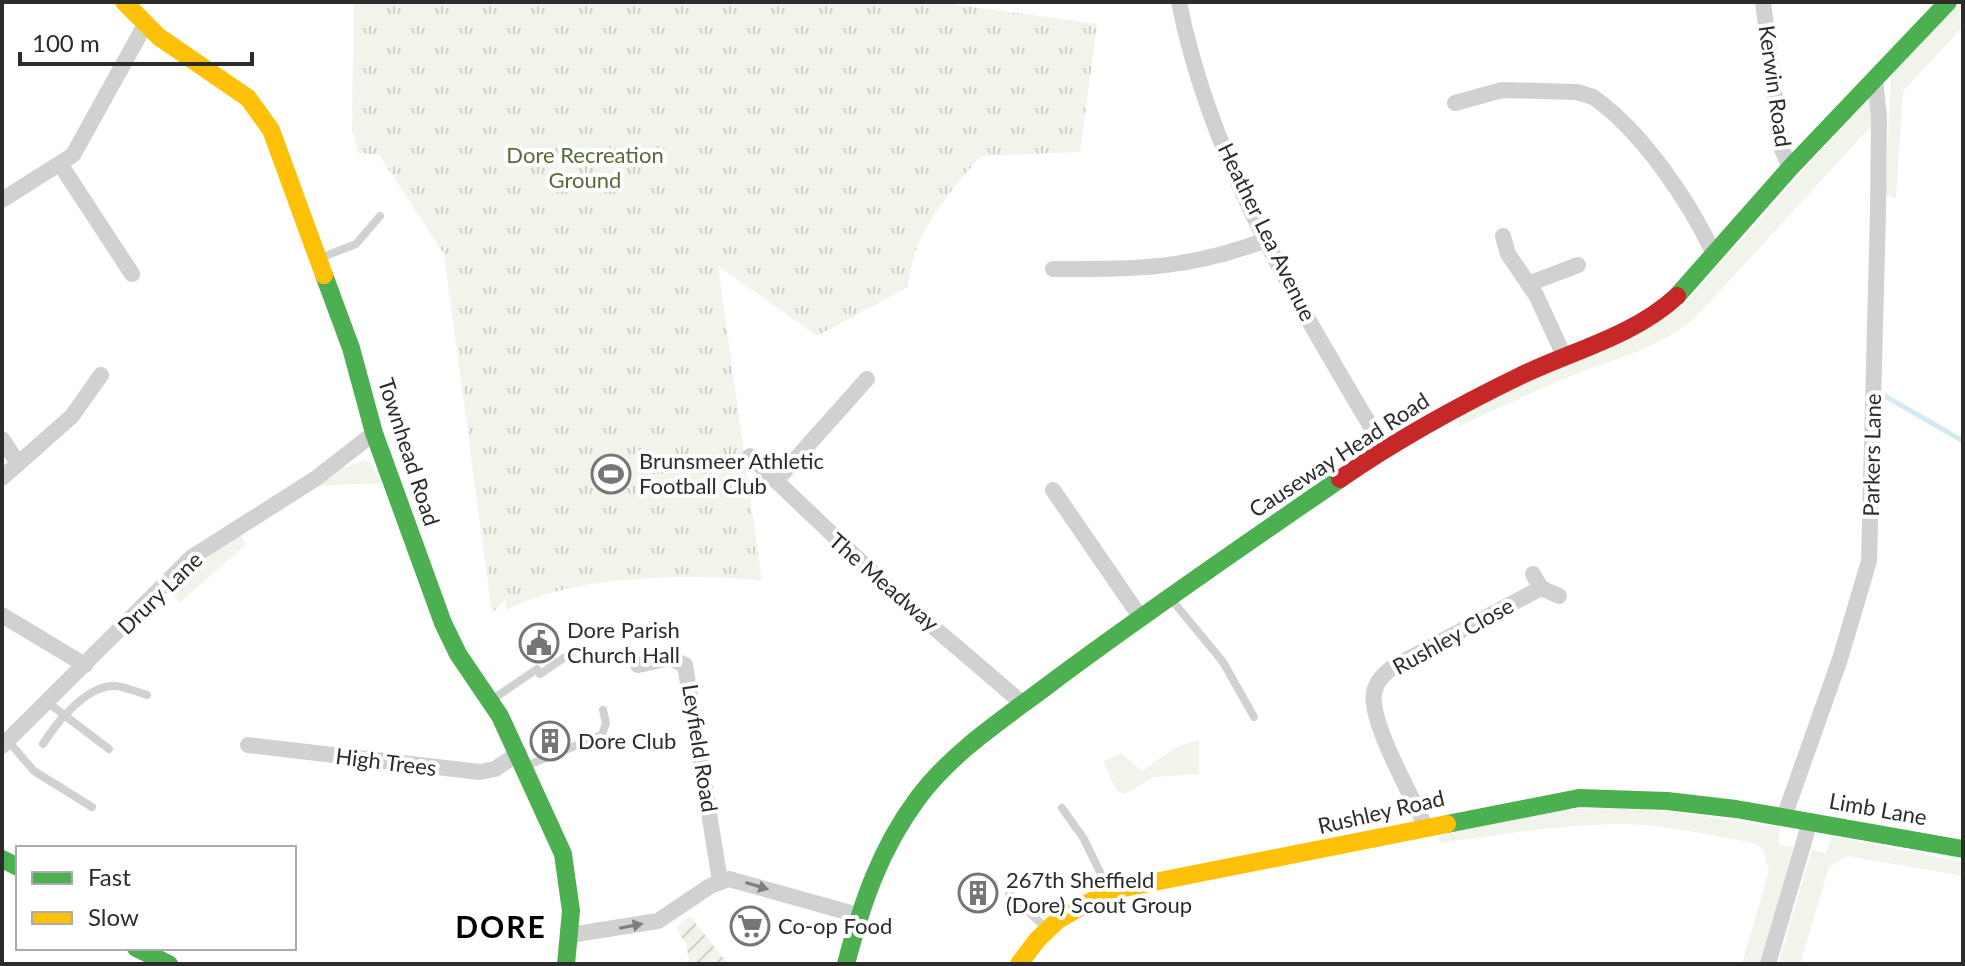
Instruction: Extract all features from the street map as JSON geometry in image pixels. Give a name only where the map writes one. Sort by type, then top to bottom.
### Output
[{"type":"street","name":"Townhead Road","points":[[124,2],[145,25],[235,87],[260,112],[281,153],[360,376],[374,433],[443,623],[458,654],[490,701],[522,760],[563,854],[569,879],[570,935],[566,964]]},
{"type":"street","name":"Heather Lea Avenue","points":[[1179,2],[1218,133],[1266,240],[1384,449]]},
{"type":"street","name":"Kerwin Road","points":[[1763,2],[1781,147],[1790,168]]},
{"type":"street","name":"Causeway Head Road","points":[[846,964],[858,915],[884,849],[919,796],[966,747],[1141,618],[1384,449],[1446,413],[1656,316],[1679,295],[1790,168],[1948,2]]},
{"type":"street","points":[[2,200],[60,164],[79,147],[123,60],[145,25]]},
{"type":"street","name":"Parkers Lane","points":[[1784,817],[1840,659],[1869,561],[1878,211],[1879,108],[1875,79]]},
{"type":"street","points":[[1455,103],[1502,90],[1577,92],[1593,97],[1665,173],[1686,202],[1714,254]]},
{"type":"street","points":[[60,164],[115,261],[132,274]]},
{"type":"street","points":[[1503,236],[1508,254],[1528,284],[1564,356]]},
{"type":"street","points":[[1053,269],[1168,267],[1202,262],[1266,240]]},
{"type":"street","points":[[1528,284],[1578,265]]},
{"type":"street","points":[[2,478],[72,416],[101,375]]},
{"type":"street","points":[[776,481],[867,379]]},
{"type":"street","name":"Drury Lane","points":[[5,743],[192,557],[315,479],[374,433]]},
{"type":"street","points":[[2,439],[18,463]]},
{"type":"street","name":"The Meadway","points":[[750,456],[885,585],[1022,703]]},
{"type":"street","points":[[1053,490],[1141,618]]},
{"type":"street","name":"Rushley Close","points":[[1425,826],[1373,705],[1377,684],[1393,667],[1537,581],[1559,596]]},
{"type":"street","points":[[2,615],[85,665]]},
{"type":"street","name":"Leyfield Road","points":[[638,665],[670,658],[685,665],[720,881]]},
{"type":"street","name":"High Trees","points":[[248,745],[480,772],[522,760]]},
{"type":"street","name":"Rushley Road","points":[[1019,964],[1046,929],[1076,907],[1109,891],[1330,849],[1425,826],[1579,798],[1667,801],[1784,817]]},
{"type":"street","name":"Limb Lane","points":[[1784,817],[1963,849]]},
{"type":"street","points":[[1768,964],[1810,821]]},
{"type":"street","points":[[570,935],[658,921],[720,881],[736,880],[858,915]]},
{"type":"street","points":[[140,950],[169,964]]},
{"type":"lane","points":[[319,258],[356,244],[380,216]]},
{"type":"lane","points":[[1171,598],[1223,662],[1254,717]]},
{"type":"lane","points":[[490,701],[537,669],[540,674],[574,651]]},
{"type":"lane","points":[[43,744],[63,717],[105,687],[114,686],[147,695]]},
{"type":"lane","points":[[47,702],[109,749]]},
{"type":"lane","points":[[522,760],[602,735],[606,723],[603,710]]},
{"type":"lane","points":[[5,743],[34,771],[92,807]]},
{"type":"lane","points":[[1062,808],[1084,839],[1109,891]]},
{"type":"lane","points":[[1009,894],[1046,929]]},
{"type":"green space","name":"Dore Recreation Ground","points":[[354,2],[937,2],[1097,24],[1080,152],[981,156],[944,200],[924,232],[916,249],[908,287],[817,336],[718,266],[762,581],[666,577],[597,583],[534,598],[507,610],[505,600],[492,613],[444,254],[379,155],[358,153],[352,129]]},
{"type":"green space","points":[[1959,2],[1963,2],[1963,27],[1903,91],[1896,197],[1885,196],[1891,76]]},
{"type":"green space","points":[[1867,99],[1872,101],[1874,123],[1695,318],[1651,346],[1558,381],[1459,426],[1457,417],[1687,301]]},
{"type":"green space","points":[[364,460],[371,463],[381,483],[319,486],[341,469]]},
{"type":"green space","points":[[240,535],[246,545],[180,602],[169,592],[200,562]]},
{"type":"green space","points":[[1199,740],[1199,774],[1154,777],[1125,794],[1117,791],[1103,761],[1121,753],[1142,771],[1176,747]]},
{"type":"green space","points":[[1619,808],[1692,814],[1781,828],[1778,844],[1793,847],[1761,964],[1742,964],[1769,871],[1763,850],[1754,843],[1670,828],[1619,824],[1552,828],[1441,843],[1440,834],[1565,809]]},
{"type":"green space","points":[[1832,836],[1963,862],[1963,876],[1848,856],[1829,867],[1800,964],[1778,964],[1812,850],[1826,853]]},
{"type":"green space","points":[[690,916],[728,964],[689,964],[687,947],[676,927]]},
{"type":"waterway","points":[[1885,396],[1963,441]]},
{"type":"traffic: fast","points":[[1677,296],[1790,168],[1948,2]]},
{"type":"traffic: fast","points":[[324,275],[351,348],[374,433],[443,623],[458,654],[500,716],[563,854],[571,911],[566,964]]},
{"type":"traffic: fast","points":[[846,964],[866,898],[893,837],[918,798],[947,765],[980,736],[1087,657],[1340,479]]},
{"type":"traffic: fast","points":[[1447,824],[1579,798],[1667,801],[1736,809],[1963,849]]},
{"type":"traffic: fast","points":[[2,859],[16,866]]},
{"type":"traffic: fast","points":[[140,950],[169,964]]},
{"type":"traffic: slow","points":[[124,2],[159,37],[248,98],[271,130],[324,275]]},
{"type":"traffic: slow","points":[[1019,964],[1037,940],[1058,920],[1109,891],[1447,824]]},
{"type":"traffic: jam","points":[[1340,479],[1451,411],[1520,376],[1642,322],[1677,296]]},
{"type":"place","name":"Brunsmeer Athletic Football Club","points":[[611,474]]},
{"type":"place","name":"Dore Parish Church Hall","points":[[539,643]]},
{"type":"place","name":"Dore Club","points":[[550,741]]},
{"type":"place","name":"267th Sheffield (Dore) Scout Group","points":[[978,893]]},
{"type":"place","name":"Co-op Food","points":[[750,926]]},
{"type":"district","name":"DORE","points":[[501,928]]}]
